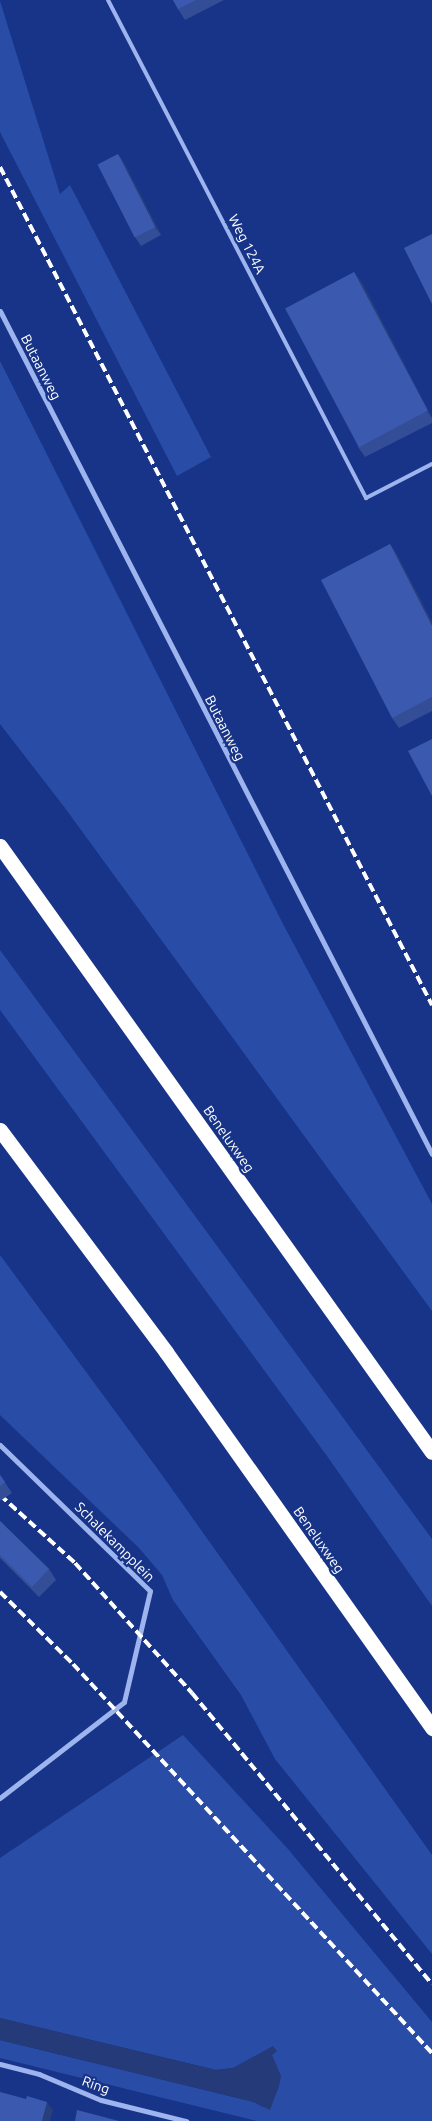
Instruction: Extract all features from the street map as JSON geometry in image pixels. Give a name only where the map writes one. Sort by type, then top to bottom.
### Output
[{"type":"highway","name":"Beneluxweg","points":[[0,846],[432,1452]]},
{"type":"highway","name":"Beneluxweg","points":[[0,1130],[166,1352],[432,1728]]},
{"type":"street","name":"Butaanweg","points":[[0,311],[432,1154]]},
{"type":"street","name":"Schalekampplein","points":[[0,1444],[150,1591],[124,1702],[0,1798]]},
{"type":"street","name":"Ring","points":[[0,2064],[39,2074],[102,2100],[186,2121]]},
{"type":"lane","name":"Weg 124A","points":[[108,0],[366,498],[432,464]]},
{"type":"shaded area","points":[[0,1],[60,194],[70,185],[211,457],[177,476],[0,132]]},
{"type":"shaded area","points":[[0,361],[283,924],[432,1204],[432,1311],[65,808],[0,724]]},
{"type":"shaded area","points":[[0,950],[432,1539],[432,1606],[327,1456],[0,1010]]},
{"type":"shaded area","points":[[0,1255],[162,1475],[432,1855],[432,1954],[275,1759],[241,1695],[173,1600],[162,1575],[139,1548],[0,1415]]},
{"type":"shaded area","points":[[183,1735],[288,1849],[432,2022],[432,2121],[257,2121],[0,2058],[0,2040],[254,2102],[263,2107],[270,2102],[279,2086],[267,2050],[233,2068],[216,2070],[0,2018],[0,1858]]},
{"type":"shaded area","points":[[0,2018],[216,2070],[233,2068],[273,2046],[277,2051],[272,2055],[281,2076],[279,2086],[270,2110],[254,2102],[0,2040]]},
{"type":"building","points":[[173,0],[196,0],[178,9]]},
{"type":"building","points":[[118,154],[155,227],[135,238],[98,164]]},
{"type":"building","points":[[432,234],[432,304],[404,248]]},
{"type":"building","points":[[354,272],[428,411],[359,447],[285,309]]},
{"type":"building","points":[[390,544],[432,626],[432,697],[392,718],[321,580]]},
{"type":"building","points":[[432,739],[432,796],[408,751]]},
{"type":"building","points":[[0,1475],[5,1482],[0,1486]]},
{"type":"building","points":[[0,1521],[49,1569],[32,1587],[0,1555]]},
{"type":"building","points":[[0,2092],[26,2099],[27,2096],[47,2102],[42,2121],[0,2121]]},
{"type":"building","points":[[77,2110],[119,2121],[75,2121]]},
{"type":"railway","points":[[0,167],[432,1005]]},
{"type":"railway","points":[[0,1495],[75,1563],[192,1693],[432,1984]]},
{"type":"railway","points":[[0,1592],[73,1664],[432,2053]]}]
